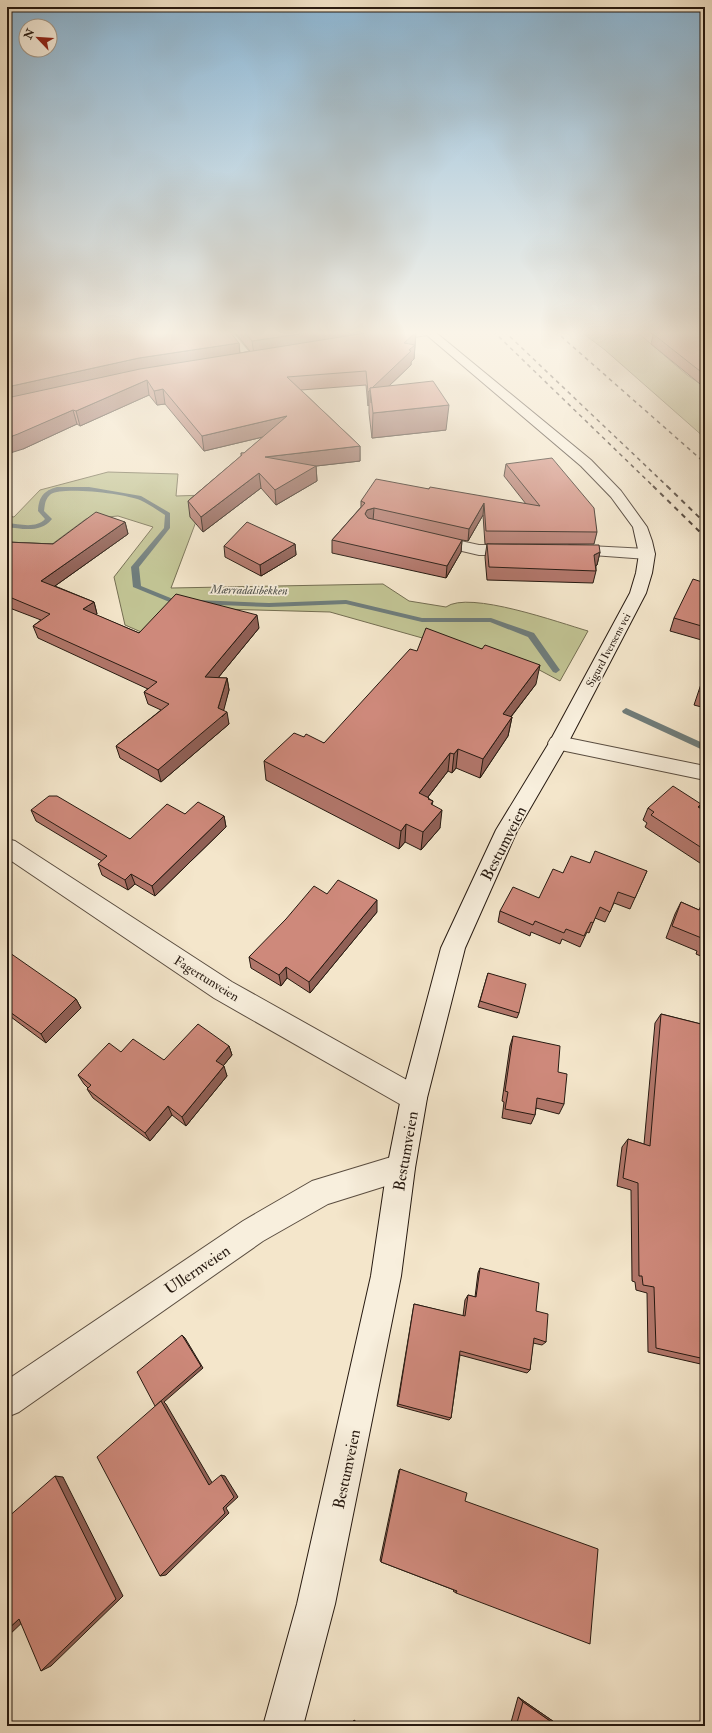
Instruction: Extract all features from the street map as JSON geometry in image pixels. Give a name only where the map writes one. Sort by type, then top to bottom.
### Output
[{"type":"street","name":"Sigurd Iversens vei","points":[[525,412],[586,463],[616,494],[640,527],[647,554],[644,573],[638,593],[558,743]]},
{"type":"street","points":[[419,537],[479,550],[530,550]]},
{"type":"street","points":[[554,550],[609,550],[647,554]]},
{"type":"street","points":[[558,743],[705,773]]},
{"type":"street","name":"Bestumveien","points":[[283,1726],[316,1604],[386,1276],[401,1168],[414,1098],[453,948],[507,830],[558,743]]},
{"type":"street","name":"Fagertunveien","points":[[7,847],[223,990],[414,1098]]},
{"type":"street","name":"Ullernveien","points":[[7,1400],[267,1223],[322,1190],[401,1168]]},
{"type":"green space","points":[[675,412],[705,412],[705,438]]},
{"type":"green space","points":[[108,472],[178,474],[176,496],[206,495],[171,588],[383,584],[409,601],[446,607],[458,603],[474,602],[494,605],[537,615],[588,631],[560,681],[515,657],[433,641],[330,612],[219,609],[148,635],[125,625],[114,577],[153,527],[118,516],[86,519],[40,553],[7,549],[7,516],[14,517],[40,490]]},
{"type":"building","points":[[7,412],[69,412],[18,434],[7,438]]},
{"type":"building","points":[[182,412],[324,412],[360,446],[265,457],[316,466],[275,490],[259,473],[201,517],[188,501],[242,455],[241,453],[244,453],[287,416],[202,436]]},
{"type":"building","points":[[552,458],[594,508],[597,532],[486,531],[484,503],[469,529],[374,508],[367,510],[365,514],[368,518],[462,540],[447,566],[332,540],[365,503],[361,501],[376,479],[429,489],[430,487],[540,506],[506,464]]},
{"type":"building","points":[[96,512],[125,522],[41,581],[94,602],[83,609],[139,633],[176,594],[257,615],[205,677],[227,678],[218,708],[227,712],[158,770],[116,746],[169,704],[144,692],[157,682],[33,626],[50,614],[7,596],[7,542],[53,544]]},
{"type":"building","points":[[247,522],[295,544],[260,565],[224,546]]},
{"type":"building","points":[[487,544],[599,545],[600,552],[594,555],[596,571],[489,567]]},
{"type":"building","points":[[693,579],[705,583],[705,627],[674,618]]},
{"type":"building","points":[[426,628],[482,649],[485,645],[540,665],[503,714],[512,717],[483,759],[458,749],[454,754],[450,753],[419,793],[429,798],[428,799],[433,801],[431,804],[442,810],[423,832],[406,824],[401,831],[264,761],[294,733],[304,737],[306,734],[324,743],[410,649],[417,651]]},
{"type":"building","points":[[705,676],[705,694],[700,692]]},
{"type":"building","points":[[673,786],[701,804],[698,807],[705,811],[705,850],[651,815],[654,812],[648,808]]},
{"type":"building","points":[[49,796],[57,796],[130,839],[167,804],[185,814],[198,802],[224,816],[152,886],[131,874],[125,880],[98,864],[107,856],[31,810]]},
{"type":"building","points":[[595,851],[647,871],[635,898],[618,892],[610,912],[600,907],[593,923],[591,922],[584,936],[566,929],[564,933],[535,921],[533,925],[500,911],[513,887],[539,898],[553,869],[563,873],[571,856],[590,863]]},
{"type":"building","points":[[338,880],[377,900],[309,982],[286,967],[279,975],[249,957],[286,919],[314,886],[327,894]]},
{"type":"building","points":[[681,902],[699,910],[701,906],[705,908],[705,944],[703,943],[704,939],[672,926]]},
{"type":"building","points":[[10,953],[76,999],[41,1034],[7,1010],[7,955]]},
{"type":"building","points":[[488,973],[526,984],[519,1013],[480,1001]]},
{"type":"building","points":[[661,1014],[705,1025],[705,1359],[656,1348],[654,1287],[643,1285],[642,1276],[639,1276],[638,1183],[623,1178],[628,1139],[650,1146]]},
{"type":"building","points":[[198,1024],[229,1046],[216,1061],[224,1066],[182,1117],[168,1106],[145,1133],[87,1089],[91,1085],[78,1075],[109,1043],[121,1052],[133,1039],[164,1060]]},
{"type":"building","points":[[513,1036],[560,1046],[558,1072],[567,1074],[564,1104],[537,1098],[535,1115],[505,1109],[508,1092],[505,1091]]},
{"type":"building","points":[[480,1268],[539,1283],[536,1311],[548,1314],[546,1342],[534,1338],[530,1370],[460,1351],[451,1418],[398,1404],[414,1304],[465,1316],[468,1295],[476,1297]]},
{"type":"building","points":[[182,1335],[201,1366],[155,1406],[137,1372]]},
{"type":"building","points":[[161,1401],[209,1485],[221,1475],[234,1497],[223,1508],[225,1513],[160,1576],[97,1457]]},
{"type":"building","points":[[400,1469],[467,1493],[465,1501],[598,1549],[590,1644],[456,1593],[457,1591],[381,1562]]},
{"type":"building","points":[[55,1476],[116,1599],[41,1671],[19,1619],[7,1630],[7,1518]]},
{"type":"building","points":[[523,1702],[557,1726],[516,1726]]},
{"type":"waterway","name":"Mærradalsbekken","points":[[7,525],[24,527],[41,526],[49,519],[41,511],[42,500],[49,493],[57,489],[89,489],[141,498],[168,514],[167,528],[135,567],[137,587],[172,601],[269,605],[346,602],[422,620],[491,620],[531,635],[556,670]]},
{"type":"waterway","name":"Mærradalsbekken","points":[[626,711],[705,748]]},
{"type":"railway","points":[[576,412],[654,487]]},
{"type":"railway","points":[[589,412],[668,487]]},
{"type":"railway","points":[[647,412],[705,463]]},
{"type":"railway","points":[[653,486],[705,537]]},
{"type":"railway","points":[[667,486],[705,523]]}]
